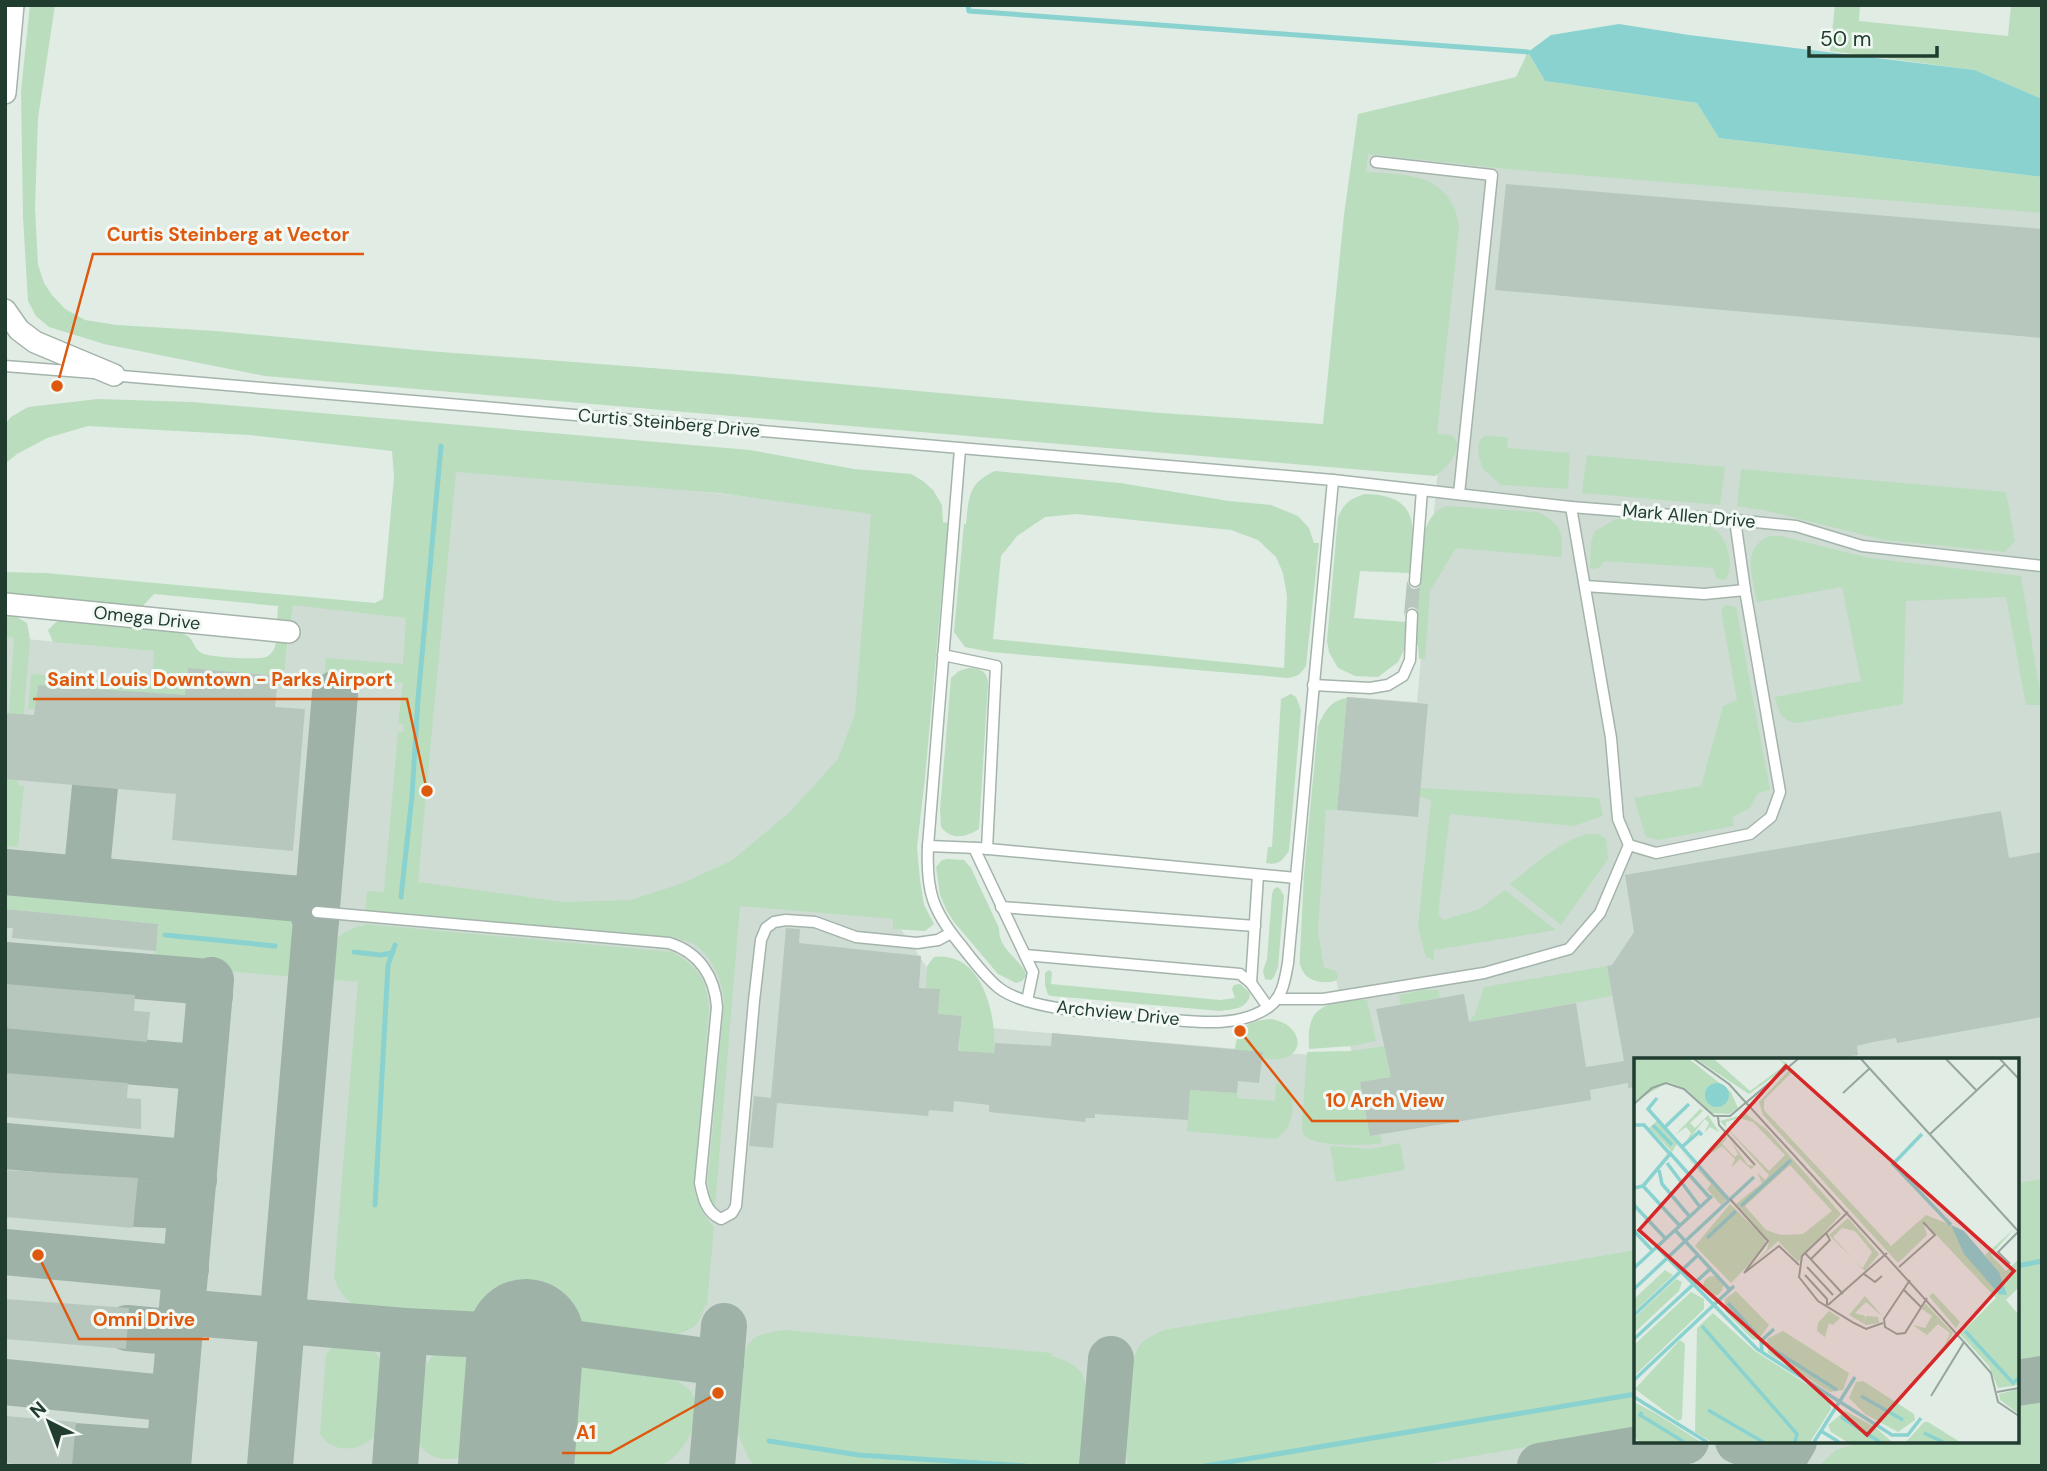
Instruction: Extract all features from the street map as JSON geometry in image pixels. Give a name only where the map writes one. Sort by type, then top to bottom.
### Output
[{"type":"street","points":[[5,93],[13,5]]},
{"type":"street","points":[[5,310],[19,330],[35,342],[114,375]]},
{"type":"street","name":"Omega Drive","points":[[5,604],[289,632]]},
{"type":"lane","points":[[1376,162],[1492,175],[1459,494]]},
{"type":"lane","name":"Curtis Steinberg Drive","points":[[5,366],[1333,480]]},
{"type":"lane","name":"Archview Drive","points":[[960,449],[928,846],[927,874],[931,898],[940,918],[987,977],[1001,990],[1027,1001],[1090,1012],[1208,1022],[1255,1015],[1273,1003]]},
{"type":"lane","points":[[1273,1003],[1284,984],[1288,963],[1333,480]]},
{"type":"lane","name":"Mark Allen Drive","points":[[1333,480],[1571,506],[1796,526],[1862,546],[2042,566]]},
{"type":"lane","points":[[1415,581],[1422,490]]},
{"type":"lane","points":[[1025,955],[1240,975],[1273,1003],[1323,999],[1471,975],[1569,949],[1600,912],[1629,845],[1619,818],[1611,738],[1571,506]]},
{"type":"lane","points":[[1629,845],[1656,853],[1750,834],[1771,817],[1780,792],[1735,520]]},
{"type":"lane","points":[[1585,586],[1704,594],[1745,590]]},
{"type":"lane","points":[[1313,685],[1370,688],[1388,685],[1403,676],[1410,660],[1412,615]]},
{"type":"lane","points":[[943,654],[996,666],[987,849]]},
{"type":"lane","points":[[928,846],[987,849],[1296,878]]},
{"type":"lane","points":[[974,848],[1033,972],[1027,1001]]},
{"type":"lane","points":[[1251,983],[1258,874]]},
{"type":"lane","points":[[1001,907],[1255,926]]},
{"type":"lane","points":[[317,912],[669,943],[689,952],[705,969],[716,993],[717,1007],[700,1183],[707,1208],[721,1219],[732,1213],[736,1206],[754,1001],[761,940],[766,928],[774,922],[786,919],[815,922],[856,937],[917,943],[938,940],[951,933]]},
{"type":"shaded area","points":[[1363,128],[2042,199],[2042,1466],[5,1466],[5,637],[155,651],[154,661],[285,669],[292,604],[391,615],[404,461],[482,467],[875,511],[894,919],[967,1026],[1334,1057],[1352,1054],[1336,979],[1314,980],[1321,809],[1337,810],[1347,697],[1417,702],[1439,456],[1331,448]]},
{"type":"green space","points":[[30,5],[55,5],[38,118],[35,208],[38,265],[44,283],[65,309],[85,320],[117,325],[730,374],[1161,413],[1323,424],[1344,215],[1358,114],[1516,77],[1528,52],[1545,81],[1697,103],[1719,138],[2042,177],[2042,213],[1507,169],[1368,154],[1366,172],[1404,175],[1427,181],[1447,196],[1457,218],[1459,228],[1437,434],[1452,435],[1458,444],[1450,463],[1435,476],[265,376],[104,344],[49,327],[36,316],[28,301],[23,217],[21,91]]},
{"type":"green space","points":[[1835,5],[1860,5],[1859,21],[2008,36],[2011,5],[2042,5],[2042,99],[1975,70],[1830,51]]},
{"type":"green space","points":[[98,399],[192,402],[750,450],[854,469],[911,474],[933,490],[942,505],[943,522],[948,523],[917,847],[924,905],[934,924],[925,931],[893,929],[893,919],[740,906],[715,1207],[710,1199],[708,1180],[724,1001],[716,971],[697,946],[670,937],[365,910],[367,891],[384,892],[398,732],[403,732],[404,725],[398,723],[403,683],[324,677],[326,658],[403,664],[406,618],[293,605],[290,626],[277,624],[278,606],[154,594],[140,609],[5,597],[5,572],[46,573],[375,603],[383,599],[394,477],[392,451],[249,435],[88,426],[47,438],[17,454],[5,464],[5,424],[28,407]],"holes":[[[456,472],[719,493],[871,514],[855,714],[838,759],[789,813],[731,861],[680,884],[631,900],[564,902],[418,882]]]},
{"type":"green space","points":[[1485,436],[1508,437],[1507,448],[1570,453],[1568,489],[1501,485],[1483,469],[1479,457],[1478,446]]},
{"type":"green space","points":[[1587,455],[1725,467],[1720,505],[1582,493]]},
{"type":"green space","points":[[1741,469],[2006,492],[2015,541],[2005,552],[1884,540],[1768,511],[1737,506]]},
{"type":"green space","points":[[995,471],[1120,483],[1271,505],[1298,516],[1309,528],[1314,543],[1319,543],[1306,666],[1298,675],[1288,678],[991,652],[965,647],[954,632],[964,524],[972,492],[986,476]],"holes":[[[1076,514],[1231,530],[1258,540],[1276,557],[1283,573],[1287,596],[1284,668],[993,639],[1001,556],[1017,536],[1045,517]]]},
{"type":"green space","points":[[1365,494],[1397,501],[1405,508],[1413,529],[1410,573],[1360,571],[1354,618],[1406,622],[1404,650],[1398,662],[1378,677],[1355,676],[1338,668],[1329,652],[1327,641],[1338,517],[1348,502]]},
{"type":"green space","points":[[1446,506],[1537,512],[1551,519],[1559,529],[1562,541],[1561,557],[1456,548],[1430,591],[1425,659],[1419,659],[1414,638],[1425,530],[1433,515]]},
{"type":"green space","points":[[1630,517],[1698,522],[1718,532],[1729,556],[1730,569],[1725,580],[1717,579],[1713,568],[1604,561],[1600,567],[1590,568],[1591,542],[1595,531],[1616,519]]},
{"type":"green space","points":[[1769,536],[1781,536],[1869,558],[2021,576],[2042,705],[2026,705],[2006,597],[1906,601],[1903,704],[1798,723],[1784,718],[1775,697],[1861,681],[1842,587],[1757,602],[1751,574],[1751,556],[1760,542]]},
{"type":"green space","points":[[1725,605],[1736,607],[1770,790],[1758,793],[1750,808],[1733,817],[1734,826],[1658,840],[1646,837],[1634,798],[1701,786],[1723,706],[1737,700],[1721,610]]},
{"type":"green space","points":[[5,615],[15,616],[27,623],[30,639],[18,785],[24,786],[18,847],[5,846],[5,772],[14,638],[5,637]]},
{"type":"green space","points":[[61,620],[170,630],[188,636],[201,653],[226,657],[268,656],[276,645],[277,637],[288,637],[285,669],[278,676],[188,668],[180,754],[38,685],[35,709],[28,709],[31,674],[152,683],[154,651],[53,642],[48,630]]},
{"type":"green space","points":[[969,668],[983,672],[987,676],[988,684],[979,829],[969,834],[954,836],[941,827],[940,810],[951,678],[959,671]]},
{"type":"green space","points":[[1291,694],[1296,697],[1301,710],[1289,851],[1280,862],[1270,864],[1266,863],[1268,847],[1272,847],[1281,699]]},
{"type":"green space","points":[[1347,698],[1337,810],[1326,810],[1318,931],[1324,968],[1335,970],[1338,975],[1337,980],[1321,982],[1307,976],[1300,964],[1304,874],[1318,726],[1329,708],[1337,701]]},
{"type":"green space","points":[[1420,788],[1599,798],[1603,816],[1574,826],[1450,814],[1438,914],[1443,920],[1479,909],[1505,890],[1556,930],[1434,950],[1434,960],[1426,957],[1418,927],[1431,800],[1420,797]]},
{"type":"green space","points":[[1588,834],[1598,834],[1606,838],[1608,859],[1561,925],[1510,884],[1557,848]]},
{"type":"green space","points":[[942,860],[964,860],[971,868],[999,928],[1002,941],[1025,971],[1026,976],[1022,981],[1016,983],[998,974],[947,911],[940,895],[936,867]]},
{"type":"green space","points":[[1277,887],[1284,896],[1278,967],[1271,980],[1265,979],[1263,971],[1267,959],[1272,894]]},
{"type":"green space","points":[[5,895],[296,921],[296,977],[154,965],[158,924],[5,909]]},
{"type":"green space","points":[[364,924],[672,952],[700,975],[709,1009],[694,1189],[701,1210],[714,1227],[707,1305],[692,1328],[669,1337],[361,1309],[344,1296],[334,1277],[358,982],[326,979],[329,952],[337,939],[356,926]]},
{"type":"green space","points":[[934,957],[951,958],[964,964],[984,989],[993,1022],[994,1053],[982,1052],[980,1078],[956,1077],[962,1016],[938,1014],[940,990],[926,988],[927,966]]},
{"type":"green space","points":[[1607,966],[1612,996],[1469,1022],[1475,1014],[1484,987]]},
{"type":"green space","points":[[1049,970],[1052,972],[1051,984],[1220,1000],[1235,998],[1232,989],[1234,985],[1240,984],[1250,996],[1242,1006],[1220,1011],[1052,996],[1048,995],[1045,985],[1045,973]]},
{"type":"green space","points":[[1438,990],[1440,998],[1400,1005],[1399,995]]},
{"type":"green space","points":[[1367,1000],[1376,1041],[1309,1049],[1309,1029],[1318,1011],[1332,1004]]},
{"type":"green space","points":[[1270,1019],[1291,1028],[1296,1036],[1295,1051],[1277,1059],[1262,1058],[1262,1052],[1235,1050],[1238,1036],[1245,1027],[1256,1021]]},
{"type":"green space","points":[[1384,1046],[1391,1077],[1360,1082],[1370,1136],[1381,1135],[1382,1143],[1329,1144],[1304,1135],[1302,1124],[1307,1052],[1351,1051]]},
{"type":"green space","points":[[1276,1083],[1289,1088],[1293,1109],[1289,1124],[1275,1139],[1187,1131],[1190,1090],[1237,1093],[1237,1098],[1275,1101]]},
{"type":"green space","points":[[1400,1143],[1405,1170],[1336,1182],[1330,1146],[1371,1149]]},
{"type":"green space","points":[[2042,1179],[2042,1358],[2019,1363],[2019,1183]]},
{"type":"green space","points":[[1634,1250],[1634,1428],[1417,1466],[1128,1466],[1123,1441],[1130,1371],[1141,1344],[1164,1330]]},
{"type":"green space","points":[[784,1330],[1052,1353],[1052,1356],[1078,1369],[1084,1379],[1086,1396],[1089,1397],[1082,1466],[754,1466],[735,1431],[740,1369],[747,1346],[753,1339]]},
{"type":"green space","points":[[346,1341],[358,1343],[375,1352],[383,1367],[386,1387],[381,1427],[373,1438],[355,1448],[332,1445],[320,1434],[326,1355],[334,1344]]},
{"type":"green space","points":[[445,1351],[475,1353],[489,1373],[491,1392],[487,1427],[481,1444],[465,1456],[438,1458],[426,1452],[415,1436],[413,1424],[417,1392],[423,1371],[433,1356]]},
{"type":"green space","points":[[583,1368],[666,1375],[688,1388],[696,1404],[696,1414],[684,1445],[670,1460],[656,1466],[579,1466],[564,1456],[546,1430],[548,1404],[558,1382],[564,1376]]},
{"type":"green space","points":[[2042,1398],[2042,1466],[1819,1466],[1836,1450],[1859,1443],[2019,1443],[2019,1402]]},
{"type":"water","points":[[1619,24],[1975,70],[2042,99],[2042,177],[1719,138],[1697,103],[1545,81],[1528,52],[1551,35]]},
{"type":"building","points":[[1506,184],[2042,229],[2042,338],[1495,290]]},
{"type":"building","points":[[1407,581],[1411,588],[1420,587],[1418,610],[1409,608],[1404,615]]},
{"type":"building","points":[[188,668],[278,676],[275,707],[305,709],[293,851],[172,840],[176,794],[5,779],[5,713],[34,715],[38,685],[185,695]]},
{"type":"building","points":[[1347,697],[1428,704],[1418,817],[1337,810]]},
{"type":"building","points":[[2001,811],[2009,858],[2042,852],[2042,1017],[1897,1043],[1896,1038],[1873,1042],[1857,1046],[1858,1055],[1839,1058],[1634,1058],[1634,1087],[1628,1088],[1628,1083],[1590,1090],[1591,1100],[1370,1136],[1360,1082],[1391,1077],[1376,1009],[1464,994],[1469,1022],[1576,1003],[1586,1067],[1624,1061],[1607,966],[1612,965],[1634,932],[1625,875]]},
{"type":"building","points":[[5,909],[158,924],[156,951],[12,938],[13,928],[5,928]]},
{"type":"building","points":[[786,928],[800,929],[799,943],[921,956],[919,988],[940,989],[938,1014],[962,1016],[958,1051],[994,1053],[995,1043],[1051,1046],[1052,1033],[1263,1052],[1259,1083],[1238,1081],[1237,1093],[1190,1090],[1188,1120],[1095,1114],[1095,1118],[1086,1118],[1085,1122],[989,1112],[989,1105],[954,1101],[953,1112],[929,1110],[928,1116],[777,1103],[773,1148],[749,1146],[754,1096],[771,1098]]},
{"type":"building","points":[[5,984],[135,995],[134,1011],[150,1012],[147,1042],[5,1028]]},
{"type":"building","points":[[5,1073],[128,1083],[127,1098],[141,1099],[141,1129],[5,1117]]},
{"type":"building","points":[[5,1170],[138,1178],[133,1228],[5,1217]]},
{"type":"building","points":[[5,1299],[129,1308],[126,1349],[5,1339]]},
{"type":"building","points":[[5,1416],[76,1422],[72,1466],[5,1463]]},
{"type":"waterway","points":[[968,5],[969,11],[1528,52]]},
{"type":"waterway","points":[[401,897],[441,446]]},
{"type":"waterway","points":[[165,935],[275,946]]},
{"type":"waterway","points":[[375,1205],[388,965],[395,945]]},
{"type":"waterway","points":[[354,952],[381,955],[392,953]]},
{"type":"waterway","points":[[2019,1266],[2042,1261]]},
{"type":"waterway","points":[[1205,1466],[1634,1394]]},
{"type":"waterway","points":[[769,1441],[859,1455],[1025,1466]]},
{"type":"taxiway","points":[[270,1466],[335,694]]},
{"type":"taxiway","points":[[86,879],[95,787]]},
{"type":"taxiway","points":[[5,872],[300,899],[310,907],[316,920]]},
{"type":"taxiway","points":[[5,965],[197,981],[204,984],[210,995]]},
{"type":"taxiway","points":[[168,1466],[211,980]]},
{"type":"taxiway","points":[[5,1051],[185,1066],[197,1073],[202,1082]]},
{"type":"taxiway","points":[[5,1146],[175,1161],[181,1164],[194,1180]]},
{"type":"taxiway","points":[[136,1204],[191,1206]]},
{"type":"taxiway","points":[[5,1252],[186,1269]]},
{"type":"taxiway","points":[[182,1312],[405,1331],[526,1337],[721,1363]]},
{"type":"taxiway","points":[[712,1466],[724,1326]]},
{"type":"taxiway","points":[[127,1328],[180,1333]]},
{"type":"taxiway","points":[[395,1466],[405,1331]]},
{"type":"taxiway","points":[[1102,1466],[1111,1359]]},
{"type":"taxiway","points":[[2019,1383],[2042,1379]]},
{"type":"taxiway","points":[[5,1382],[174,1399]]},
{"type":"taxiway","points":[[1540,1466],[1674,1443]]},
{"type":"taxiway","points":[[1743,1443],[1748,1445],[1766,1466]]},
{"type":"taxiway","points":[[1779,1466],[1793,1443]]},
{"type":"taxiway","points":[[74,1446],[169,1453]]},
{"type":"runway","points":[[516,1466],[526,1337]]},
{"type":"place","name":"Curtis Steinberg at Vector","points":[[57,386]]},
{"type":"place","name":"Saint Louis Downtown - Parks Airport","points":[[427,791]]},
{"type":"place","name":"10 Arch View","points":[[1240,1031]]},
{"type":"place","name":"Omni Drive","points":[[38,1255]]},
{"type":"place","name":"A1","points":[[718,1393]]}]
